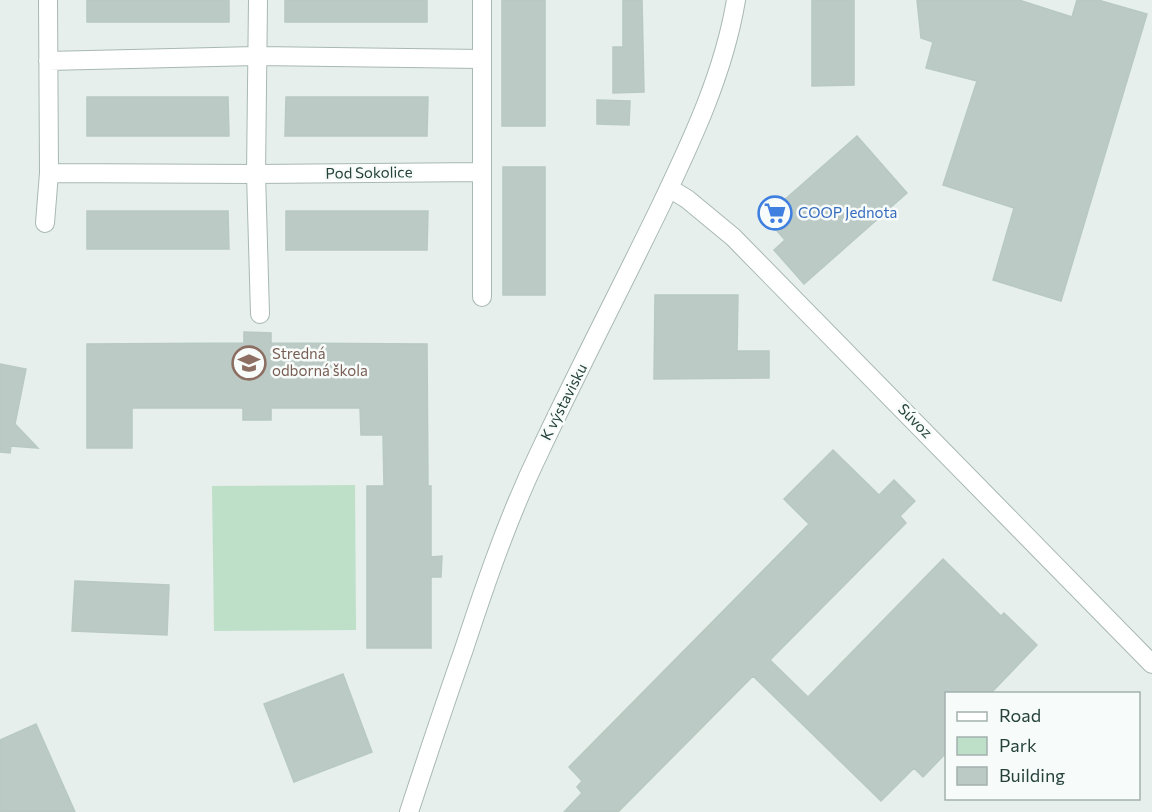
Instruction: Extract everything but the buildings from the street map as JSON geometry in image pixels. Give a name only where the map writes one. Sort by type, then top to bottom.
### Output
[{"type":"street","points":[[45,223],[50,173],[48,0]]},
{"type":"street","points":[[258,0],[256,174],[260,314]]},
{"type":"street","points":[[482,0],[482,297]]},
{"type":"street","name":"K výstavisku","points":[[409,812],[490,573],[514,511],[539,452],[669,188],[712,90],[732,22],[736,0]]},
{"type":"street","points":[[48,61],[258,56],[483,59]]},
{"type":"street","name":"Pod Sokolice","points":[[50,173],[482,172]]},
{"type":"street","name":"Súvoz","points":[[669,188],[734,237],[1152,664]]},
{"type":"green space","points":[[355,485],[356,630],[214,631],[212,486]]},
{"type":"place","name":"COOP Jednota","points":[[775,213]]},
{"type":"place","name":"Stredná odborná škola","points":[[249,363]]}]
